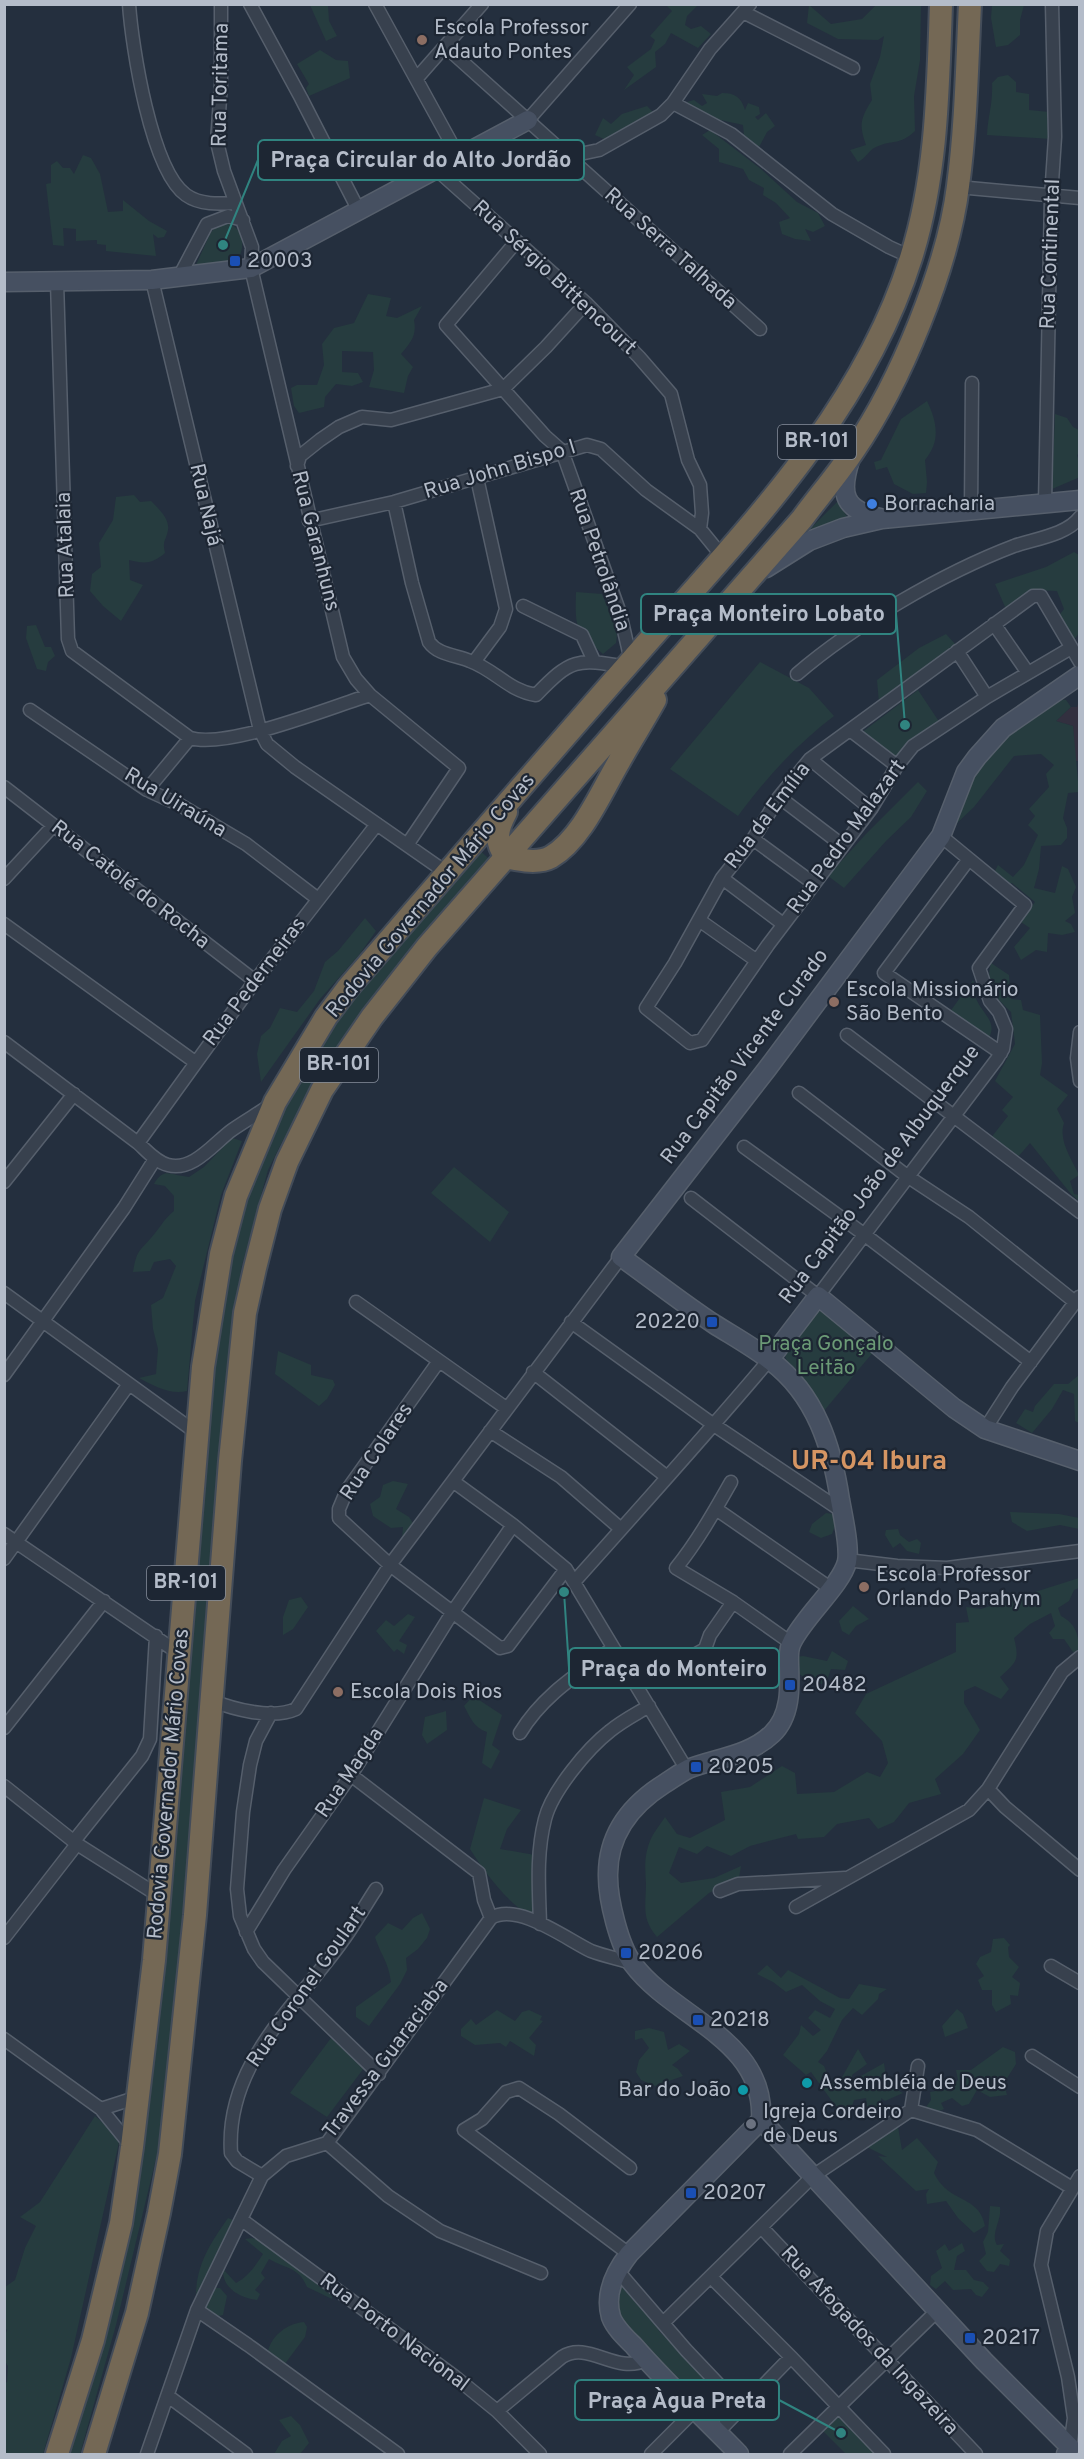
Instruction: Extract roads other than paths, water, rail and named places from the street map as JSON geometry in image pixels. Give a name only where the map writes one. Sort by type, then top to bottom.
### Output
[{"type":"highway","name":"Rodovia Governador Mário Covas","points":[[57,2454],[93,2340],[121,2223],[132,2147],[159,1896],[203,1367],[221,1254],[236,1196],[275,1102],[326,1017],[348,988],[722,556],[801,462],[845,401],[872,354],[911,257],[929,182],[935,136],[941,4]]},
{"type":"highway","name":"Rodovia Governador Mário Covas","points":[[94,2454],[137,2313],[170,2154],[195,1915],[210,1700],[245,1313],[270,1209],[287,1162],[322,1090],[378,1008],[427,947],[801,519],[854,451],[890,387],[918,324],[937,272],[958,187],[966,96],[970,4]]},
{"type":"highway","points":[[502,862],[549,858],[576,834],[648,713],[665,674]]},
{"type":"highway","points":[[502,862],[497,833],[501,820],[516,795]]},
{"type":"highway","points":[[473,843],[480,842],[492,848],[502,862]]},
{"type":"main road","points":[[4,282],[152,280],[251,268],[358,209],[460,159],[528,120]]},
{"type":"main road","points":[[854,451],[845,479],[847,497],[856,511],[882,519]]},
{"type":"main road","points":[[744,582],[809,541],[843,528],[882,519],[1080,500]]},
{"type":"main road","name":"Rua Capitão Vicente Curado","points":[[621,1257],[941,836],[966,772],[988,743],[1032,706],[1080,675]]},
{"type":"main road","points":[[621,1257],[712,1322],[770,1359],[787,1374],[816,1415],[830,1449],[842,1511],[848,1560],[841,1576],[807,1616],[791,1643],[786,1710],[773,1733],[741,1753],[687,1770],[636,1805],[621,1825],[612,1843],[608,1880],[615,1917],[626,1953],[648,1981],[729,2044],[751,2073],[760,2095],[761,2120],[1068,2450]]},
{"type":"main road","points":[[818,1296],[954,1408],[985,1429],[1080,1461]]},
{"type":"main road","name":"Rua Capitão João de Albuquerque","points":[[770,1359],[818,1296]]},
{"type":"main road","points":[[739,2454],[618,2329],[610,2315],[609,2294],[617,2270],[629,2254],[761,2120]]},
{"type":"street","points":[[129,4],[135,57],[143,96],[156,139],[176,185],[187,196],[206,203],[235,203]]},
{"type":"street","name":"Rua Toritama","points":[[221,4],[221,84],[217,142],[235,203],[252,247],[251,268]]},
{"type":"street","points":[[250,4],[358,209]]},
{"type":"street","points":[[375,4],[460,159]]},
{"type":"street","points":[[417,78],[482,4]]},
{"type":"street","points":[[528,120],[630,4]]},
{"type":"street","name":"Rua Continental","points":[[1045,504],[1055,130],[1052,4]]},
{"type":"street","points":[[560,152],[580,154],[599,150],[661,115],[674,103],[710,50],[747,8],[853,68]]},
{"type":"street","name":"Rua Serra Talhada","points":[[446,47],[528,120],[560,152],[760,329]]},
{"type":"street","points":[[674,103],[731,134],[832,214],[889,248],[911,257]]},
{"type":"street","name":"Rua Sérgio Bittencourt","points":[[436,170],[586,303],[639,357],[674,398],[683,442],[700,485],[702,513],[700,529]]},
{"type":"street","points":[[958,187],[1080,198]]},
{"type":"street","points":[[179,277],[207,224],[228,216],[243,220]]},
{"type":"street","name":"Rua Petrolândia","points":[[516,242],[447,325],[562,452],[620,613],[628,664]]},
{"type":"street","name":"Rua Garanhuns","points":[[251,268],[343,657],[356,680],[370,695],[459,768],[407,845]]},
{"type":"street","name":"Rua Najá","points":[[152,280],[260,730]]},
{"type":"street","name":"Rua Atalaia","points":[[57,282],[69,643],[74,653],[194,739]]},
{"type":"street","points":[[297,467],[300,456],[315,444],[339,427],[362,417],[391,420],[503,389],[586,303]]},
{"type":"street","points":[[971,510],[972,383]]},
{"type":"street","name":"Rua John Bispo I","points":[[309,521],[394,502],[587,445],[601,449],[646,490],[700,529]]},
{"type":"street","points":[[474,662],[500,627],[506,609],[477,478]]},
{"type":"street","points":[[394,502],[412,583],[429,642],[442,652],[474,662],[522,693],[536,695],[559,671],[570,665],[594,661],[628,664]]},
{"type":"street","points":[[797,674],[821,654],[910,598],[993,554],[1070,527],[1080,517]]},
{"type":"street","points":[[700,529],[722,556]]},
{"type":"street","name":"Rua da Emília","points":[[690,1043],[646,1008],[722,878],[753,839],[779,797],[810,759],[1033,596],[1041,596],[1080,662]]},
{"type":"street","points":[[523,606],[582,635],[594,661]]},
{"type":"street","points":[[994,624],[1028,673]]},
{"type":"street","name":"Rua Pedro Malazart","points":[[690,1043],[702,1040],[783,924],[871,809],[897,766],[921,739],[1071,648]]},
{"type":"street","points":[[957,651],[987,697]]},
{"type":"street","points":[[147,790],[194,739],[220,740],[260,730],[370,695]]},
{"type":"street","name":"Rua Uiraúna","points":[[30,710],[147,790],[180,805],[246,844],[318,898]]},
{"type":"street","points":[[260,730],[267,744],[295,768],[447,873]]},
{"type":"street","points":[[850,730],[897,766]]},
{"type":"street","points":[[810,759],[871,809]]},
{"type":"street","name":"Rua Catolé do Rocha","points":[[5,788],[255,981]]},
{"type":"street","points":[[779,797],[842,846]]},
{"type":"street","name":"Rua Pederneiras","points":[[138,1143],[255,981],[377,824]]},
{"type":"street","points":[[4,879],[53,826]]},
{"type":"street","points":[[941,836],[969,859],[884,973],[1000,1053]]},
{"type":"street","points":[[753,839],[813,884]]},
{"type":"street","name":"Rua Capitão João de Albuquerque","points":[[818,1296],[1000,1053],[1006,1040],[1006,1029],[999,1012],[990,1002],[980,968],[1025,908],[1024,903],[969,859]]},
{"type":"street","points":[[722,878],[783,924]]},
{"type":"street","points":[[699,920],[757,961]]},
{"type":"street","points":[[4,924],[195,1062]]},
{"type":"street","points":[[1080,1032],[1077,1058],[1080,1081]]},
{"type":"street","points":[[847,1035],[954,1114],[1080,1212]]},
{"type":"street","points":[[4,1042],[138,1143],[155,1159],[168,1165],[188,1164],[205,1154],[231,1131],[275,1102]]},
{"type":"street","points":[[799,1093],[907,1176],[969,1217],[1077,1299],[985,1429]]},
{"type":"street","points":[[7,1175],[74,1094]]},
{"type":"street","points":[[744,1148],[865,1235],[1031,1362]]},
{"type":"street","points":[[4,1375],[124,1208],[155,1159]]},
{"type":"street","points":[[691,1198],[818,1296]]},
{"type":"street","name":"Rua Capitão Vicente Curado","points":[[271,1713],[289,1712],[296,1709],[390,1565],[621,1257]]},
{"type":"street","points":[[4,1293],[198,1434]]},
{"type":"street","points":[[356,1302],[506,1408]]},
{"type":"street","points":[[571,1322],[714,1425],[842,1511]]},
{"type":"street","name":"Rua Capitão João de Albuquerque","points":[[574,1582],[770,1359]]},
{"type":"street","name":"Rua Colares","points":[[439,1361],[347,1490],[339,1509],[339,1518],[390,1565],[500,1648],[508,1646],[566,1569]]},
{"type":"street","points":[[533,1372],[667,1477]]},
{"type":"street","points":[[4,1559],[129,1384]]},
{"type":"street","points":[[490,1431],[561,1477],[621,1529]]},
{"type":"street","points":[[454,1482],[513,1525],[566,1569],[687,1770]]},
{"type":"street","points":[[731,1482],[692,1548],[676,1568],[733,1602],[791,1643]]},
{"type":"street","points":[[716,1509],[830,1588]]},
{"type":"street","name":"Rua Magda","points":[[246,1932],[284,1870],[351,1774],[452,1613],[513,1525]]},
{"type":"street","points":[[4,1534],[180,1654]]},
{"type":"street","points":[[848,1560],[897,1566],[947,1568],[1080,1551]]},
{"type":"street","points":[[4,1728],[104,1601]]},
{"type":"street","points":[[631,1678],[675,1669],[705,1649],[710,1635],[733,1602]]},
{"type":"street","points":[[6,1934],[147,1748],[150,1739],[156,1636]]},
{"type":"street","points":[[520,1733],[536,1709],[558,1689],[613,1648]]},
{"type":"street","points":[[796,1907],[969,1810],[988,1789],[1062,1672],[1080,1657]]},
{"type":"street","points":[[210,1700],[236,1710],[271,1713],[256,1741],[243,1812],[237,1903],[246,1932],[263,1962],[379,2074]]},
{"type":"street","points":[[540,1924],[538,1868],[544,1827],[551,1804],[596,1744],[610,1731],[649,1706]]},
{"type":"street","points":[[147,1748],[173,1737]]},
{"type":"street","points":[[351,1774],[481,1876],[484,1899],[491,1918],[511,1913],[540,1924],[593,1952],[632,1963]]},
{"type":"street","points":[[4,1785],[76,1842],[159,1896]]},
{"type":"street","points":[[988,1789],[1005,1808],[1080,1870]]},
{"type":"street","points":[[720,1891],[738,1884],[850,1878]]},
{"type":"street","name":"Rua Coronel Goulart","points":[[262,2176],[237,2161],[231,2153],[237,2097],[241,2082],[298,1995],[342,1942],[376,1889]]},
{"type":"street","name":"Travessa Guaraciaba","points":[[147,2454],[197,2310],[262,2176],[286,2156],[327,2142],[491,1918]]},
{"type":"street","points":[[1051,1966],[1080,1983]]},
{"type":"street","points":[[4,2039],[101,2109],[132,2147]]},
{"type":"street","points":[[1032,2056],[1080,2087]]},
{"type":"street","points":[[663,2323],[813,2176],[911,2110],[918,2067]]},
{"type":"street","points":[[629,2254],[464,2130],[482,2119],[506,2092],[517,2088],[559,2114],[630,2168]]},
{"type":"street","points":[[101,2109],[138,2097]]},
{"type":"street","points":[[911,2110],[977,2130],[1072,2188]]},
{"type":"street","points":[[327,2142],[388,2196],[440,2231],[541,2273]]},
{"type":"street","points":[[1068,2450],[1074,2418],[1068,2377],[1041,2265],[1047,2232],[1080,2176]]},
{"type":"street","name":"Rua Porto Nacional","points":[[242,2220],[454,2376],[497,2411],[540,2454]]},
{"type":"street","name":"Rua Afogados da Ingazeira","points":[[762,2228],[976,2454]]},
{"type":"street","points":[[617,2270],[740,2407]]},
{"type":"street","points":[[711,2277],[791,2356],[884,2454]]},
{"type":"street","points":[[197,2310],[398,2454]]},
{"type":"street","points":[[790,2454],[938,2310]]},
{"type":"street","points":[[497,2411],[572,2351],[584,2352],[626,2365],[636,2365],[646,2360]]},
{"type":"street","points":[[718,2432],[791,2356]]},
{"type":"street","points":[[168,2396],[246,2454]]},
{"type":"street","points":[[651,2454],[695,2410]]},
{"type":"place","name":"Escola Professor Adauto Pontes","points":[[422,40]]},
{"type":"place","name":"Praça Circular do Alto Jordão","points":[[223,245]]},
{"type":"place","name":"20003","points":[[235,261]]},
{"type":"place","name":"Borracharia","points":[[872,504]]},
{"type":"place","name":"Praça Monteiro Lobato","points":[[905,725]]},
{"type":"place","name":"Escola Missionário São Bento","points":[[834,1002]]},
{"type":"place","name":"20220","points":[[712,1322]]},
{"type":"place","name":"Escola Professor Orlando Parahym","points":[[864,1587]]},
{"type":"place","name":"Praça do Monteiro","points":[[564,1592]]},
{"type":"place","name":"20482","points":[[790,1685]]},
{"type":"place","name":"Escola Dois Rios","points":[[338,1692]]},
{"type":"place","name":"20205","points":[[696,1767]]},
{"type":"place","name":"20206","points":[[626,1953]]},
{"type":"place","name":"20218","points":[[698,2020]]},
{"type":"place","name":"Assembléia de Deus","points":[[807,2083]]},
{"type":"place","name":"Bar do João","points":[[743,2090]]},
{"type":"place","name":"Igreja Cordeiro de Deus","points":[[751,2124]]},
{"type":"place","name":"20207","points":[[691,2193]]},
{"type":"place","name":"20217","points":[[970,2338]]},
{"type":"place","name":"Praça Àgua Preta","points":[[841,2433]]},
{"type":"district","name":"UR-04 Ibura","points":[[869,1462]]},
{"type":"park label","name":"Praça Gonçalo Leitão","points":[[826,1356]]}]
